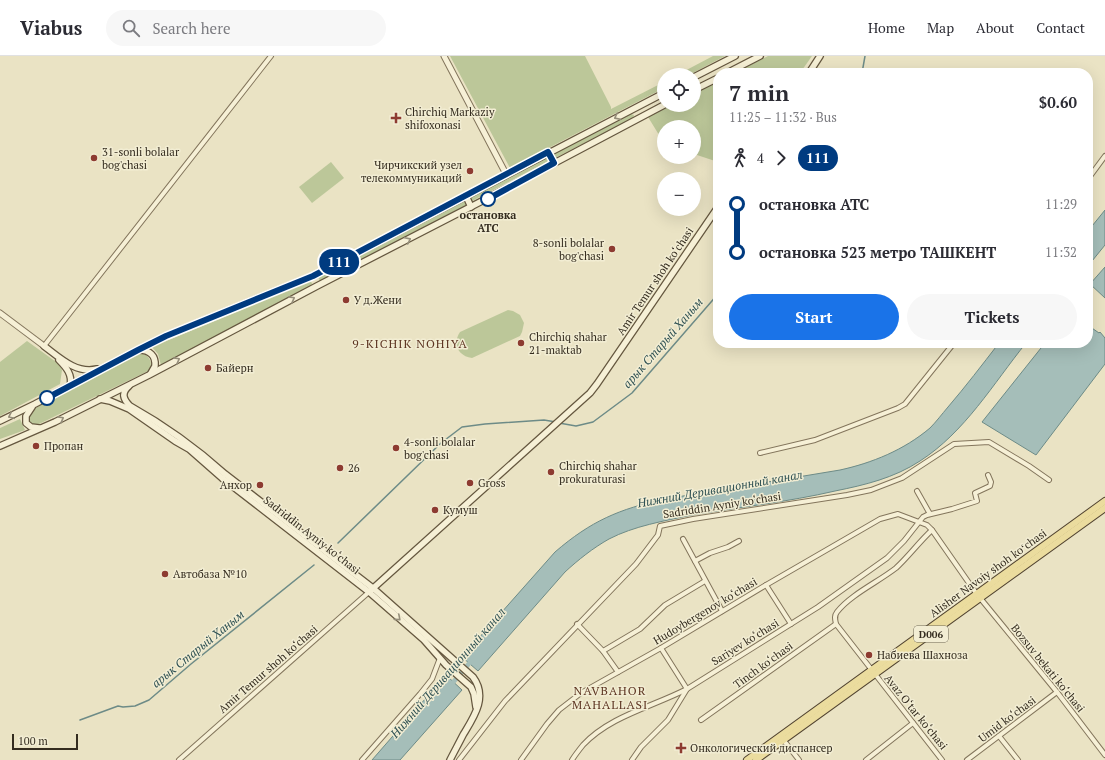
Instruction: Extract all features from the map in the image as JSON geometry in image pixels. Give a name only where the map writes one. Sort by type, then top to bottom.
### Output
[{"type":"main road","points":[[701,74],[735,56]]},
{"type":"main road","points":[[737,68],[760,56]]},
{"type":"main road","points":[[812,68],[820,56]]},
{"type":"main road","points":[[701,86],[713,80]]},
{"type":"main road","points":[[0,421],[36,404],[166,336],[313,276],[657,96]]},
{"type":"main road","points":[[633,108],[638,118]]},
{"type":"main road","points":[[0,446],[46,426],[149,375],[471,207],[657,108]]},
{"type":"main road","points":[[548,152],[554,163]]},
{"type":"main road","points":[[466,196],[471,207]]},
{"type":"main road","name":"Amir Temur shoh ko‘chasi","points":[[371,590],[583,400],[597,384],[713,214]]},
{"type":"main road","points":[[313,276],[317,286]]},
{"type":"main road","points":[[44,346],[77,368],[92,370],[104,368]]},
{"type":"main road","points":[[44,346],[66,367],[70,377],[70,386]]},
{"type":"main road","points":[[138,350],[147,351],[154,357],[155,366],[149,375]]},
{"type":"main road","name":"Sadriddin Ayniy ko‘chasi","points":[[136,381],[127,388],[124,394],[124,398],[130,406],[185,441],[205,456],[225,474],[371,590],[473,677],[477,683],[480,697],[478,708],[450,760]]},
{"type":"main road","name":"Sadriddin Ayniy ko‘chasi","points":[[99,399],[110,401],[129,409],[189,449],[222,478],[371,590],[424,640],[446,665],[472,689],[476,708],[473,719]]},
{"type":"main road","points":[[36,404],[27,413],[25,418],[26,423],[33,428],[46,426]]},
{"type":"main road","name":"Alisher Navoiy shoh koʻchasi","points":[[748,760],[782,738],[873,673],[1105,501]]},
{"type":"main road","name":"Alisher Navoiy shoh koʻchasi","points":[[978,595],[1105,508]]},
{"type":"main road","name":"Alisher Navoiy shoh koʻchasi","points":[[756,760],[782,738]]},
{"type":"street","points":[[0,313],[44,346],[272,56]]},
{"type":"street","points":[[444,56],[506,174]]},
{"type":"street","points":[[1093,172],[1105,156]]},
{"type":"street","points":[[760,453],[815,440],[898,408],[905,404],[950,348]]},
{"type":"street","name":"Sadriddin Ayniy ko‘chasi","points":[[459,760],[506,701],[577,624],[636,564],[658,535],[660,526],[693,519],[847,496],[871,490],[902,478],[954,444],[989,442],[1049,480]]},
{"type":"street","points":[[917,491],[930,514],[977,501],[975,493],[990,486],[991,482],[988,475]]},
{"type":"street","name":"Hudoybergenov ko‘chasi","points":[[521,760],[560,710],[581,693],[661,648],[880,519],[898,514],[918,523]]},
{"type":"street","name":"Sariyev ko‘chasi","points":[[572,760],[584,744],[602,729],[634,712],[671,698],[687,689],[818,607],[887,558],[904,541],[923,517],[930,514]]},
{"type":"street","points":[[918,523],[927,525],[932,530],[978,595]]},
{"type":"street","points":[[873,673],[836,624],[834,617],[847,602],[897,567],[932,530]]},
{"type":"street","points":[[683,539],[722,611]]},
{"type":"street","points":[[695,561],[710,553],[739,542]]},
{"type":"street","points":[[603,651],[640,629],[664,605],[705,581]]},
{"type":"street","points":[[766,585],[791,624]]},
{"type":"street","name":"Amir Temur shoh ko‘chasi","points":[[179,760],[371,590]]},
{"type":"street","name":"Bozsuv bekati ko‘chasi","points":[[978,595],[1057,692],[1105,755]]},
{"type":"street","points":[[577,624],[603,651],[618,672]]},
{"type":"street","name":"Tinch ko‘chasi","points":[[701,720],[836,624]]},
{"type":"street","points":[[632,760],[641,747],[668,720],[687,689],[661,648]]},
{"type":"street","points":[[362,760],[432,679],[440,658]]},
{"type":"street","name":"Avaz O‘tar ko‘chasi","points":[[873,673],[942,760]]},
{"type":"street","name":"Umid ko‘chasi","points":[[967,760],[1057,692]]},
{"type":"street","points":[[866,760],[912,722]]},
{"type":"street","points":[[999,736],[1018,760]]},
{"type":"street","points":[[782,738],[799,760]]},
{"type":"green space","points":[[450,56],[585,56],[611,109],[657,86],[657,92],[510,168]]},
{"type":"green space","points":[[713,56],[725,56],[701,69],[690,68]]},
{"type":"green space","points":[[768,56],[812,56],[804,68],[744,68]]},
{"type":"green space","points":[[713,84],[713,160],[701,156],[701,120],[657,120],[657,132],[648,117],[658,112],[701,112],[701,90]]},
{"type":"green space","points":[[631,114],[634,115],[633,118],[555,158],[553,154]]},
{"type":"green space","points":[[547,158],[549,161],[472,201],[470,198]]},
{"type":"green space","points":[[331,162],[344,178],[312,203],[299,187]]},
{"type":"green space","points":[[464,201],[466,205],[320,281],[318,277]]},
{"type":"green space","points":[[310,281],[312,283],[311,286],[161,365],[158,354],[152,347]]},
{"type":"green space","points":[[508,310],[520,315],[524,323],[520,336],[472,358],[463,355],[460,352],[457,341],[460,332]]},
{"type":"green space","points":[[27,341],[59,364],[62,370],[60,384],[0,416],[0,362]]},
{"type":"green space","points":[[138,353],[146,355],[149,358],[151,365],[148,371],[39,424],[33,425],[29,420],[32,410]]},
{"type":"green space","points":[[20,419],[25,430],[0,439],[0,428]]},
{"type":"water","points":[[1105,210],[1105,245],[1093,260],[1093,225]]},
{"type":"water","points":[[1105,267],[1105,298],[1093,287],[1093,281]]},
{"type":"water","points":[[1093,329],[1099,333],[1100,332],[1105,338],[1105,364],[1036,455],[982,422],[1041,348],[1093,348]]},
{"type":"water","points":[[995,348],[1022,348],[965,422],[936,449],[910,467],[879,480],[857,486],[800,498],[692,515],[649,524],[619,534],[591,550],[565,572],[478,671],[462,657],[555,552],[593,524],[633,507],[665,499],[840,470],[864,464],[899,449],[920,436],[937,421]]},
{"type":"water","points":[[446,675],[462,690],[400,760],[372,760]]},
{"type":"waterway","name":"арык Старый Ханым","points":[[863,68],[865,56]]},
{"type":"waterway","name":"арык Старый Ханым","points":[[559,423],[576,426],[593,422],[632,393],[713,300]]},
{"type":"waterway","name":"арык Старый Ханым","points":[[338,543],[441,443],[462,427],[544,420],[556,422]]},
{"type":"waterway","name":"арык Старый Ханым","points":[[80,720],[118,706],[135,706],[149,700],[191,664],[314,565]]},
{"type":"waterway","name":"Нижний Деривационный канал","points":[[450,686],[472,660]]},
{"type":"bus line","name":"111","points":[[47,398],[166,336],[313,276],[548,152],[554,163],[488,199]]},
{"type":"place","name":"Chirchiq Markaziy shifoxonasi","points":[[396,118]]},
{"type":"place","name":"31-sonli bolalar bog'chasi","points":[[94,158]]},
{"type":"place","name":"Чирчикский узел телекоммуникаций","points":[[470,171]]},
{"type":"place","name":"остановка АТС","points":[[488,199]]},
{"type":"place","name":"8-sonli bolalar bog'chasi","points":[[612,249]]},
{"type":"place","name":"У д.Жени","points":[[346,300]]},
{"type":"place","name":"Chirchiq shahar 21-maktab","points":[[521,343]]},
{"type":"place","name":"Байерн","points":[[208,368]]},
{"type":"place","name":"Пропан","points":[[36,446]]},
{"type":"place","name":"4-sonli bolalar bog'chasi","points":[[396,448]]},
{"type":"place","name":"26","points":[[340,468]]},
{"type":"place","name":"Chirchiq shahar prokuraturasi","points":[[551,472]]},
{"type":"place","name":"Gross","points":[[470,483]]},
{"type":"place","name":"Анхор","points":[[260,485]]},
{"type":"place","name":"Кумуш","points":[[435,510]]},
{"type":"place","name":"Автобаза №10","points":[[165,574]]},
{"type":"place","name":"Набиева Шахноза","points":[[869,655]]},
{"type":"place","name":"Онкологический диспансер","points":[[681,748]]},
{"type":"district","name":"9-KICHIK NOHIYA","points":[[410,344]]},
{"type":"district","name":"NAVBAHOR MAHALLASI","points":[[610,698]]}]
